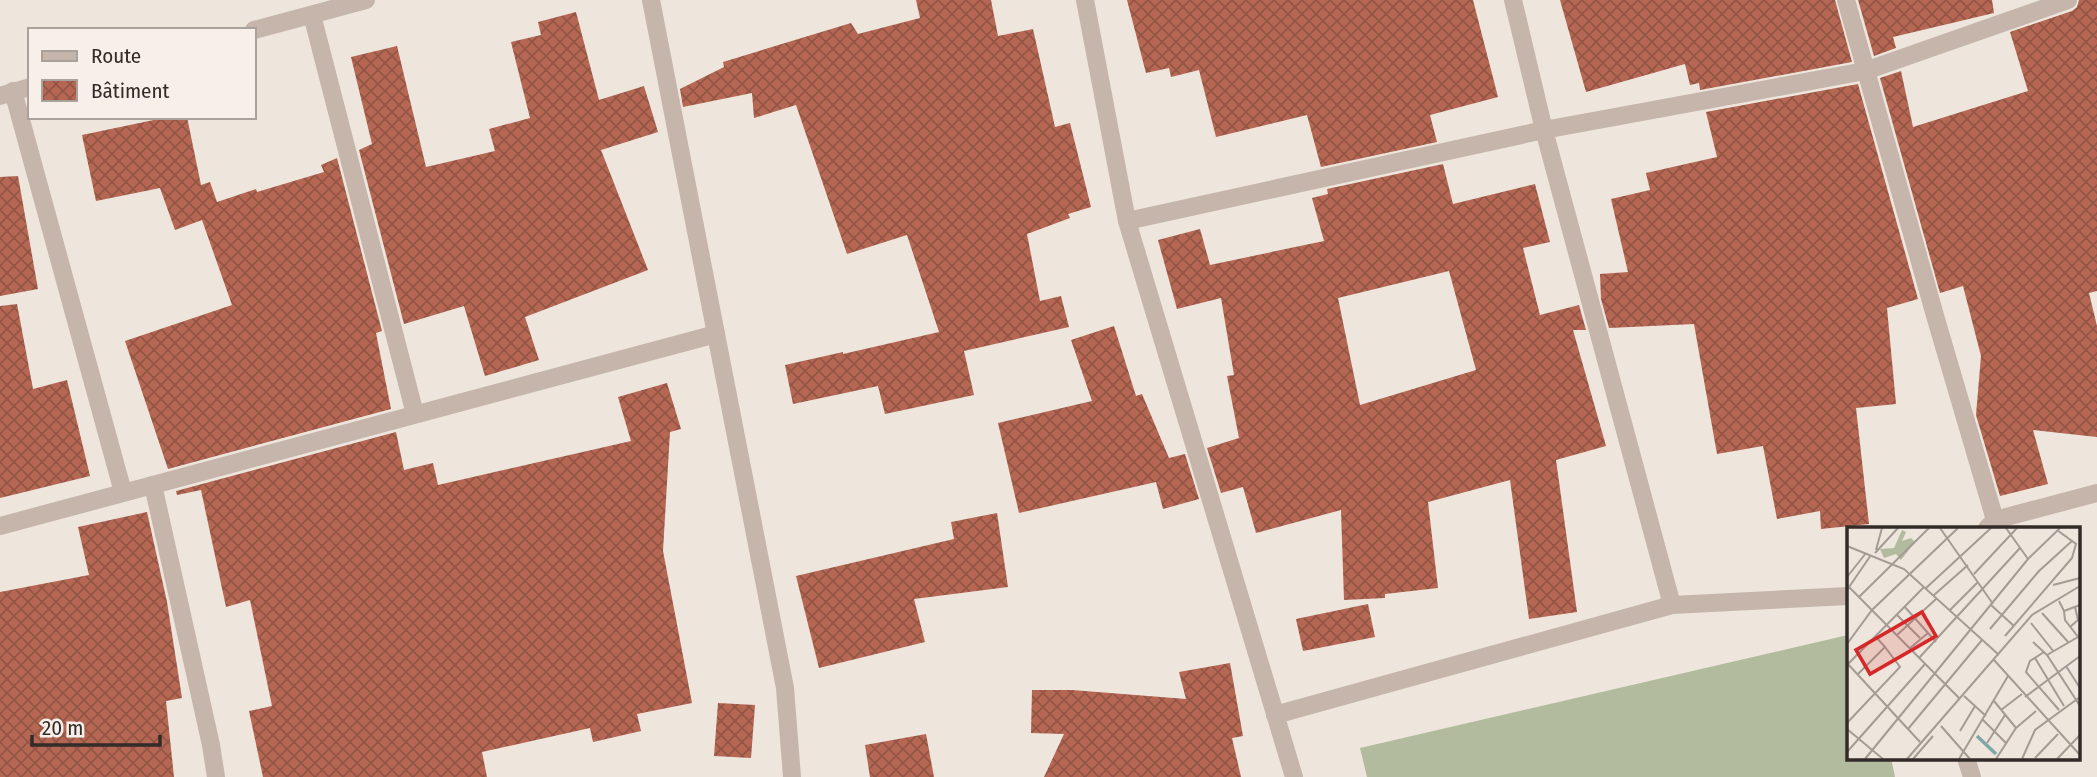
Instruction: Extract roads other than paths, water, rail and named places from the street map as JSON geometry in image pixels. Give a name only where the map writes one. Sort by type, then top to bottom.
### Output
[{"type":"street","points":[[256,29],[366,0]]},
{"type":"street","points":[[651,0],[785,688],[792,777]]},
{"type":"street","points":[[1085,0],[1127,222],[1294,777]]},
{"type":"street","points":[[1513,0],[1544,130],[1672,605]]},
{"type":"street","points":[[1846,0],[1991,524],[2097,493]]},
{"type":"street","points":[[1127,222],[1544,130],[1865,71],[2068,0]]},
{"type":"street","points":[[312,15],[415,414]]},
{"type":"street","points":[[14,91],[124,492]]},
{"type":"street","points":[[0,526],[716,334]]},
{"type":"street","points":[[153,485],[216,777]]},
{"type":"street","points":[[1275,715],[1672,605],[1847,596]]},
{"type":"street","points":[[1967,760],[1972,777]]}]
